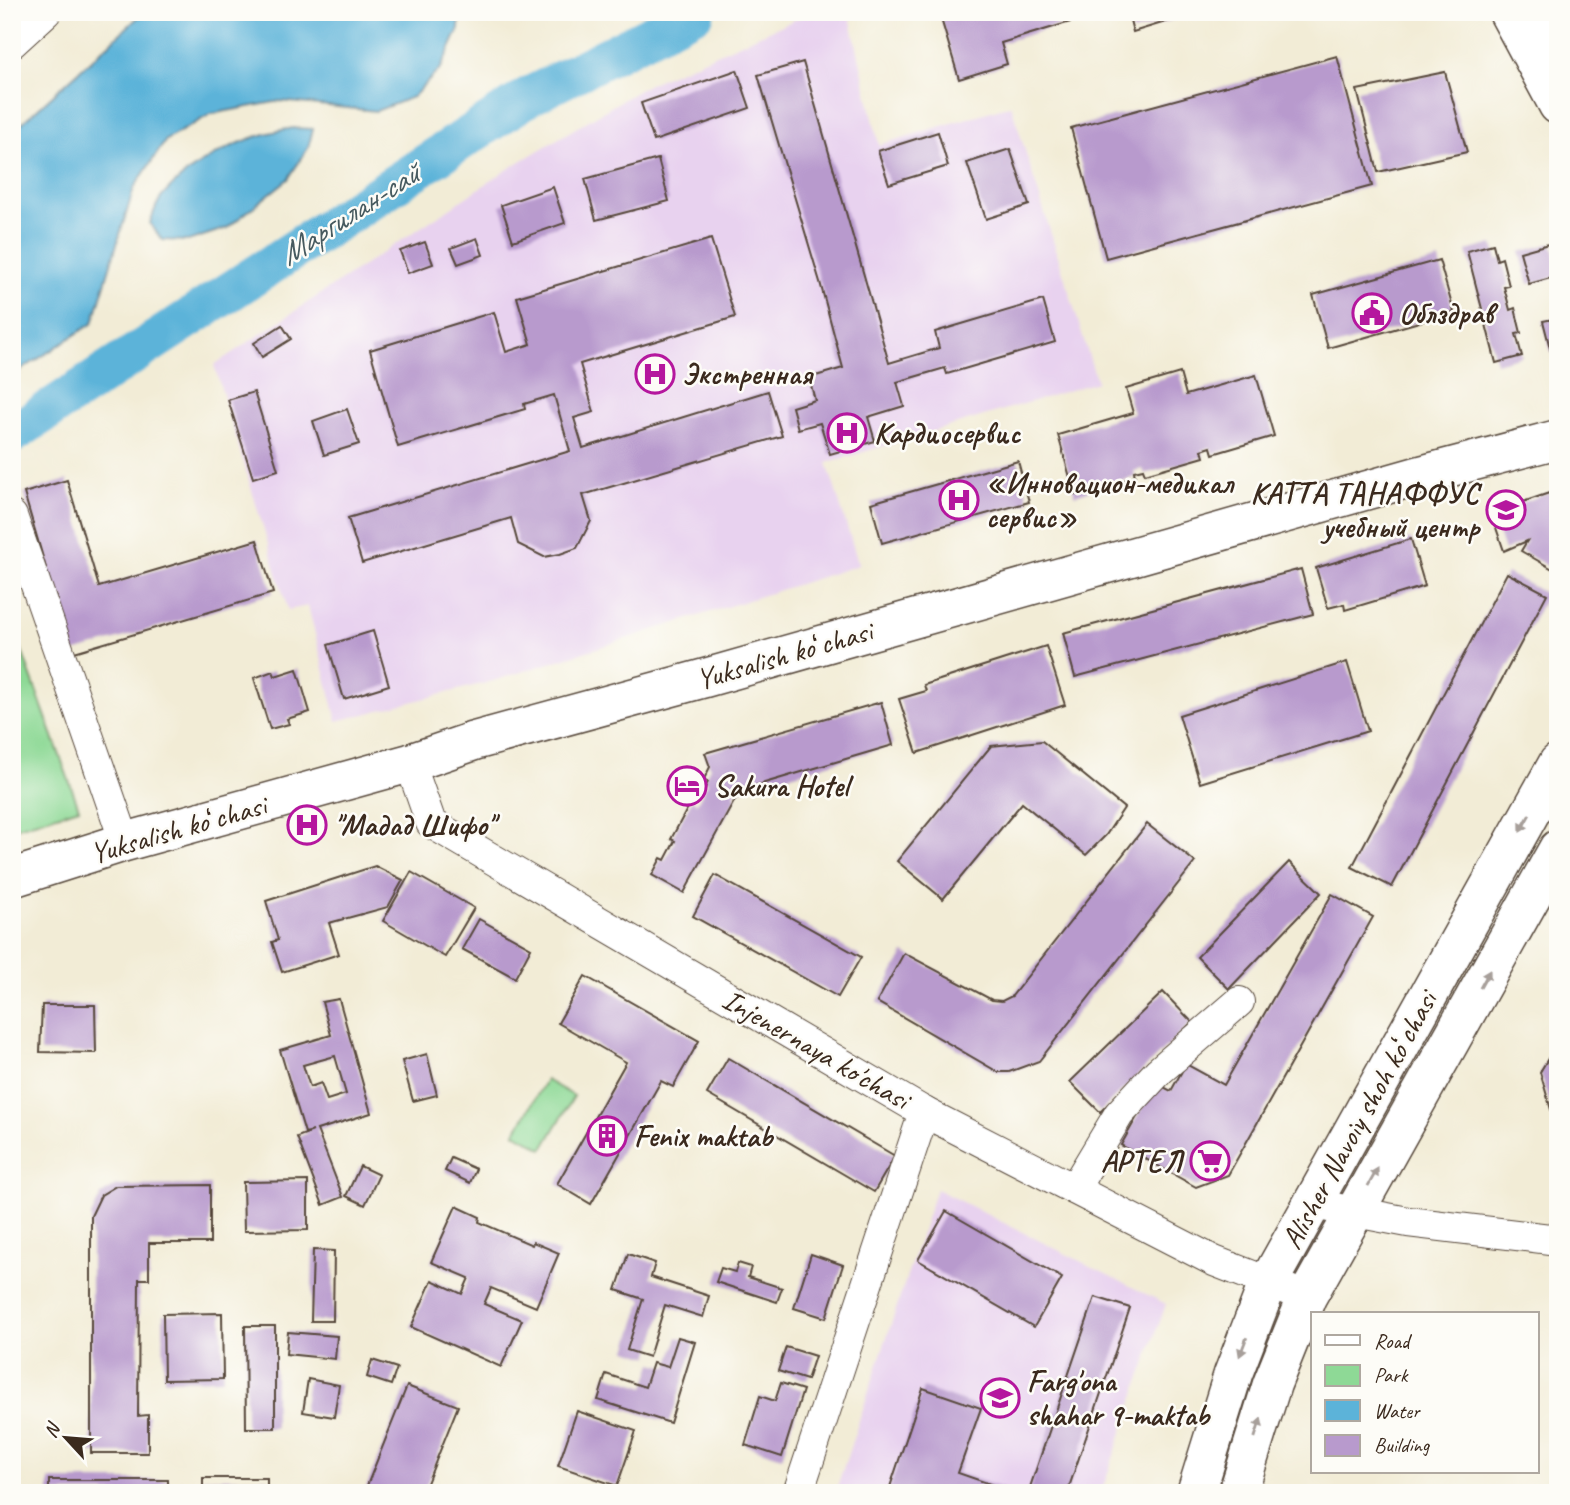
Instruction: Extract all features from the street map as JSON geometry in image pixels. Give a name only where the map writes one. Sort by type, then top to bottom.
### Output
[{"type":"main road","points":[[1522,17],[1558,36]]},
{"type":"main road","points":[[1522,17],[1558,105]]},
{"type":"main road","name":"Yuksalish koʻchasi","points":[[12,878],[125,842],[410,763],[474,741],[1417,476],[1558,439]]},
{"type":"main road","name":"Alisher Navoiy shoh koʻchasi","points":[[1196,1493],[1233,1374],[1268,1283],[1558,763]]},
{"type":"main road","name":"Alisher Navoiy shoh koʻchasi","points":[[1238,1493],[1272,1384],[1307,1297],[1558,849]]},
{"type":"street","points":[[12,43],[46,12]]},
{"type":"street","points":[[12,516],[125,842]]},
{"type":"street","name":"Injenernaya ko'chasi","points":[[410,763],[430,823],[924,1112],[1214,1261],[1307,1297]]},
{"type":"street","points":[[1074,1189],[1119,1114],[1160,1071],[1239,1002]]},
{"type":"street","points":[[798,1493],[924,1112]]},
{"type":"street","points":[[1313,1204],[1408,1222],[1558,1240]]},
{"type":"shaded area","name":"Экстренная","points":[[812,12],[849,12],[879,145],[1011,105],[1097,382],[827,463],[859,565],[493,681],[337,721],[308,606],[288,610],[214,365],[516,164],[649,84]]},
{"type":"shaded area","name":"Farg'ona shahar 9-maktab","points":[[936,1189],[1166,1304],[1101,1493],[835,1493]]},
{"type":"green space","points":[[12,624],[79,808],[12,829]]},
{"type":"green space","points":[[546,1080],[574,1096],[543,1149],[515,1133]]},
{"type":"water","points":[[144,12],[460,12],[459,29],[441,68],[413,97],[376,111],[280,101],[211,114],[166,140],[134,188],[93,323],[12,376],[12,132]]},
{"type":"water","points":[[294,128],[313,129],[308,148],[288,179],[227,228],[188,241],[162,240],[150,223],[159,200],[188,172],[239,143]]},
{"type":"building","points":[[939,12],[1100,13],[1001,43],[1007,64],[959,79]]},
{"type":"building","points":[[1128,12],[1195,12],[1195,13],[1133,32]]},
{"type":"building","points":[[1337,56],[1372,186],[1106,258],[1071,128]]},
{"type":"building","points":[[803,62],[889,363],[939,348],[935,332],[1043,300],[1055,342],[947,374],[945,368],[897,382],[904,406],[868,417],[875,441],[830,454],[820,423],[798,429],[792,407],[815,400],[809,378],[843,368],[758,75]]},
{"type":"building","points":[[737,70],[750,108],[654,141],[641,103]]},
{"type":"building","points":[[1445,72],[1467,152],[1378,172],[1357,90]]},
{"type":"building","points":[[938,132],[948,166],[889,184],[878,151]]},
{"type":"building","points":[[1010,149],[1029,205],[986,219],[967,163]]},
{"type":"building","points":[[658,159],[669,201],[596,220],[585,179]]},
{"type":"building","points":[[553,187],[565,223],[513,241],[501,205]]},
{"type":"building","points":[[477,238],[483,255],[458,264],[451,248]]},
{"type":"building","points":[[711,239],[735,317],[580,364],[594,412],[574,418],[583,448],[768,391],[782,436],[583,495],[591,521],[577,548],[560,554],[544,557],[518,544],[511,518],[362,563],[348,518],[570,451],[554,395],[524,404],[525,409],[398,447],[370,350],[494,312],[506,352],[531,344],[517,297]]},
{"type":"building","points":[[425,242],[433,264],[408,273],[400,251]]},
{"type":"building","points":[[1552,243],[1558,276],[1529,284],[1520,252]]},
{"type":"building","points":[[1493,244],[1497,260],[1502,258],[1509,286],[1504,287],[1510,310],[1515,308],[1521,333],[1516,334],[1522,356],[1496,363],[1467,251]]},
{"type":"building","points":[[1439,260],[1454,312],[1328,348],[1313,295]]},
{"type":"building","points":[[1558,318],[1558,350],[1551,352],[1543,321]]},
{"type":"building","points":[[282,325],[291,339],[262,357],[254,343]]},
{"type":"building","points":[[1180,373],[1186,395],[1256,375],[1274,436],[1213,454],[1211,447],[1202,450],[1204,457],[1145,474],[1143,469],[1134,471],[1135,477],[1075,495],[1058,435],[1133,413],[1126,389]]},
{"type":"building","points":[[254,392],[278,470],[253,478],[228,400]]},
{"type":"building","points":[[347,409],[359,444],[324,455],[313,421]]},
{"type":"building","points":[[1018,461],[1029,502],[882,543],[871,503]]},
{"type":"building","points":[[67,480],[99,587],[257,540],[273,593],[71,653],[24,493]]},
{"type":"building","points":[[1558,490],[1558,572],[1521,551],[1527,541],[1504,551],[1491,513]]},
{"type":"building","points":[[1411,539],[1425,586],[1345,610],[1344,604],[1328,608],[1316,568]]},
{"type":"building","points":[[1301,569],[1313,614],[1075,677],[1063,633]]},
{"type":"building","points":[[1507,573],[1547,594],[1392,887],[1352,867]]},
{"type":"building","points":[[373,631],[389,685],[344,699],[328,645]]},
{"type":"building","points":[[1046,646],[1065,705],[917,753],[899,699],[926,691],[924,685]]},
{"type":"building","points":[[1347,662],[1368,731],[1200,783],[1179,715]]},
{"type":"building","points":[[297,669],[310,712],[287,719],[289,724],[270,729],[254,678],[273,671],[275,676]]},
{"type":"building","points":[[881,702],[893,745],[734,792],[736,798],[684,893],[652,875],[661,858],[665,860],[675,841],[671,839],[692,800],[697,803],[708,782],[704,779],[710,767],[705,753]]},
{"type":"building","points":[[1042,741],[1124,808],[1106,835],[1086,855],[1022,803],[943,899],[897,861],[991,746]]},
{"type":"building","points":[[1147,824],[1195,862],[1039,1061],[1009,1072],[998,1072],[877,1002],[904,953],[992,1000],[1002,1001],[1012,996]]},
{"type":"building","points":[[1289,862],[1321,893],[1229,989],[1197,957]]},
{"type":"building","points":[[375,866],[403,880],[388,907],[329,923],[339,954],[282,972],[272,942],[278,940],[266,901]]},
{"type":"building","points":[[411,872],[474,908],[445,957],[383,921]]},
{"type":"building","points":[[715,875],[861,957],[838,997],[693,916]]},
{"type":"building","points":[[1332,894],[1373,917],[1228,1175],[1196,1187],[1121,1145],[1156,1083],[1171,1091],[1186,1064],[1224,1085]]},
{"type":"building","points":[[479,919],[531,948],[515,978],[462,949]]},
{"type":"building","name":"Fenix maktab","points":[[585,976],[699,1041],[673,1087],[661,1081],[591,1204],[557,1184],[626,1062],[558,1023]]},
{"type":"building","points":[[1163,992],[1192,1022],[1100,1112],[1070,1082]]},
{"type":"building","points":[[339,999],[371,1113],[317,1130],[343,1197],[323,1205],[297,1137],[313,1131],[305,1133],[280,1050],[331,1035],[322,1002]],"holes":[[[335,1056],[346,1094],[327,1100],[321,1083],[310,1087],[303,1065]]]},
{"type":"building","points":[[42,1005],[95,1005],[96,1053],[40,1052]]},
{"type":"building","points":[[1558,1042],[1558,1130],[1557,1130],[1540,1072]]},
{"type":"building","points":[[427,1054],[437,1095],[413,1101],[402,1061]]},
{"type":"building","points":[[728,1058],[895,1156],[874,1192],[707,1094]]},
{"type":"building","points":[[451,1158],[476,1169],[470,1183],[445,1171]]},
{"type":"building","points":[[360,1166],[379,1175],[365,1205],[346,1196]]},
{"type":"building","points":[[308,1181],[308,1230],[244,1231],[243,1182]]},
{"type":"building","points":[[210,1185],[210,1243],[149,1243],[149,1279],[139,1279],[138,1416],[148,1415],[148,1453],[91,1453],[91,1216],[101,1195],[116,1186]]},
{"type":"building","points":[[456,1206],[480,1217],[479,1222],[532,1245],[533,1242],[559,1253],[536,1307],[491,1288],[484,1304],[522,1320],[501,1367],[411,1327],[432,1280],[462,1294],[469,1278],[431,1262]]},
{"type":"building","points":[[946,1211],[1062,1278],[1034,1327],[918,1260]]},
{"type":"building","points":[[313,1250],[334,1251],[333,1321],[311,1321]]},
{"type":"building","points":[[628,1254],[655,1263],[651,1277],[709,1296],[703,1317],[665,1305],[649,1357],[627,1350],[643,1299],[616,1290]]},
{"type":"building","points":[[811,1254],[843,1265],[826,1318],[794,1308]]},
{"type":"building","points":[[738,1263],[751,1267],[748,1277],[782,1288],[777,1302],[716,1282],[721,1268],[735,1272]]},
{"type":"building","points":[[1095,1297],[1130,1308],[1067,1493],[1028,1493]]},
{"type":"building","points":[[222,1313],[223,1379],[164,1380],[163,1314]]},
{"type":"building","points":[[245,1326],[275,1326],[275,1428],[246,1428]]},
{"type":"building","points":[[288,1332],[337,1336],[335,1359],[286,1354]]},
{"type":"building","points":[[678,1337],[695,1342],[670,1423],[598,1400],[606,1374],[645,1387],[653,1363],[668,1367]]},
{"type":"building","points":[[786,1347],[815,1356],[807,1380],[778,1371]]},
{"type":"building","points":[[372,1360],[397,1368],[391,1385],[367,1377]]},
{"type":"building","points":[[308,1379],[339,1385],[334,1417],[303,1412]]},
{"type":"building","points":[[781,1383],[803,1390],[782,1457],[745,1445],[760,1396],[775,1401]]},
{"type":"building","points":[[407,1386],[458,1406],[423,1493],[379,1493],[366,1488]]},
{"type":"building","points":[[923,1388],[981,1408],[958,1473],[1016,1493],[888,1493]]},
{"type":"building","points":[[577,1411],[636,1431],[617,1486],[558,1466]]},
{"type":"building","points":[[203,1478],[267,1478],[267,1493],[203,1493]]},
{"type":"building","points":[[49,1480],[168,1480],[168,1493],[49,1493]]},
{"type":"waterway","name":"Маргилан-сай","points":[[12,434],[528,97],[695,12]]},
{"type":"place","name":"Облздрав","points":[[1372,313]]},
{"type":"place","name":"Экстренная","points":[[655,374]]},
{"type":"place","name":"Кардиосервис","points":[[847,433]]},
{"type":"place","name":"«Инновацион-медикал сервис»","points":[[959,500]]},
{"type":"place","name":"КАТТА ТАНАФФУС учебный центр","points":[[1506,510]]},
{"type":"place","name":"Sakura Hotel","points":[[687,786]]},
{"type":"place","name":"\"Мадад Шифо\"","points":[[307,825]]},
{"type":"place","name":"Fenix maktab","points":[[607,1136]]},
{"type":"place","name":"АРТЕЛ","points":[[1210,1161]]},
{"type":"place","name":"Farg'ona shahar 9-maktab","points":[[1000,1398]]}]
